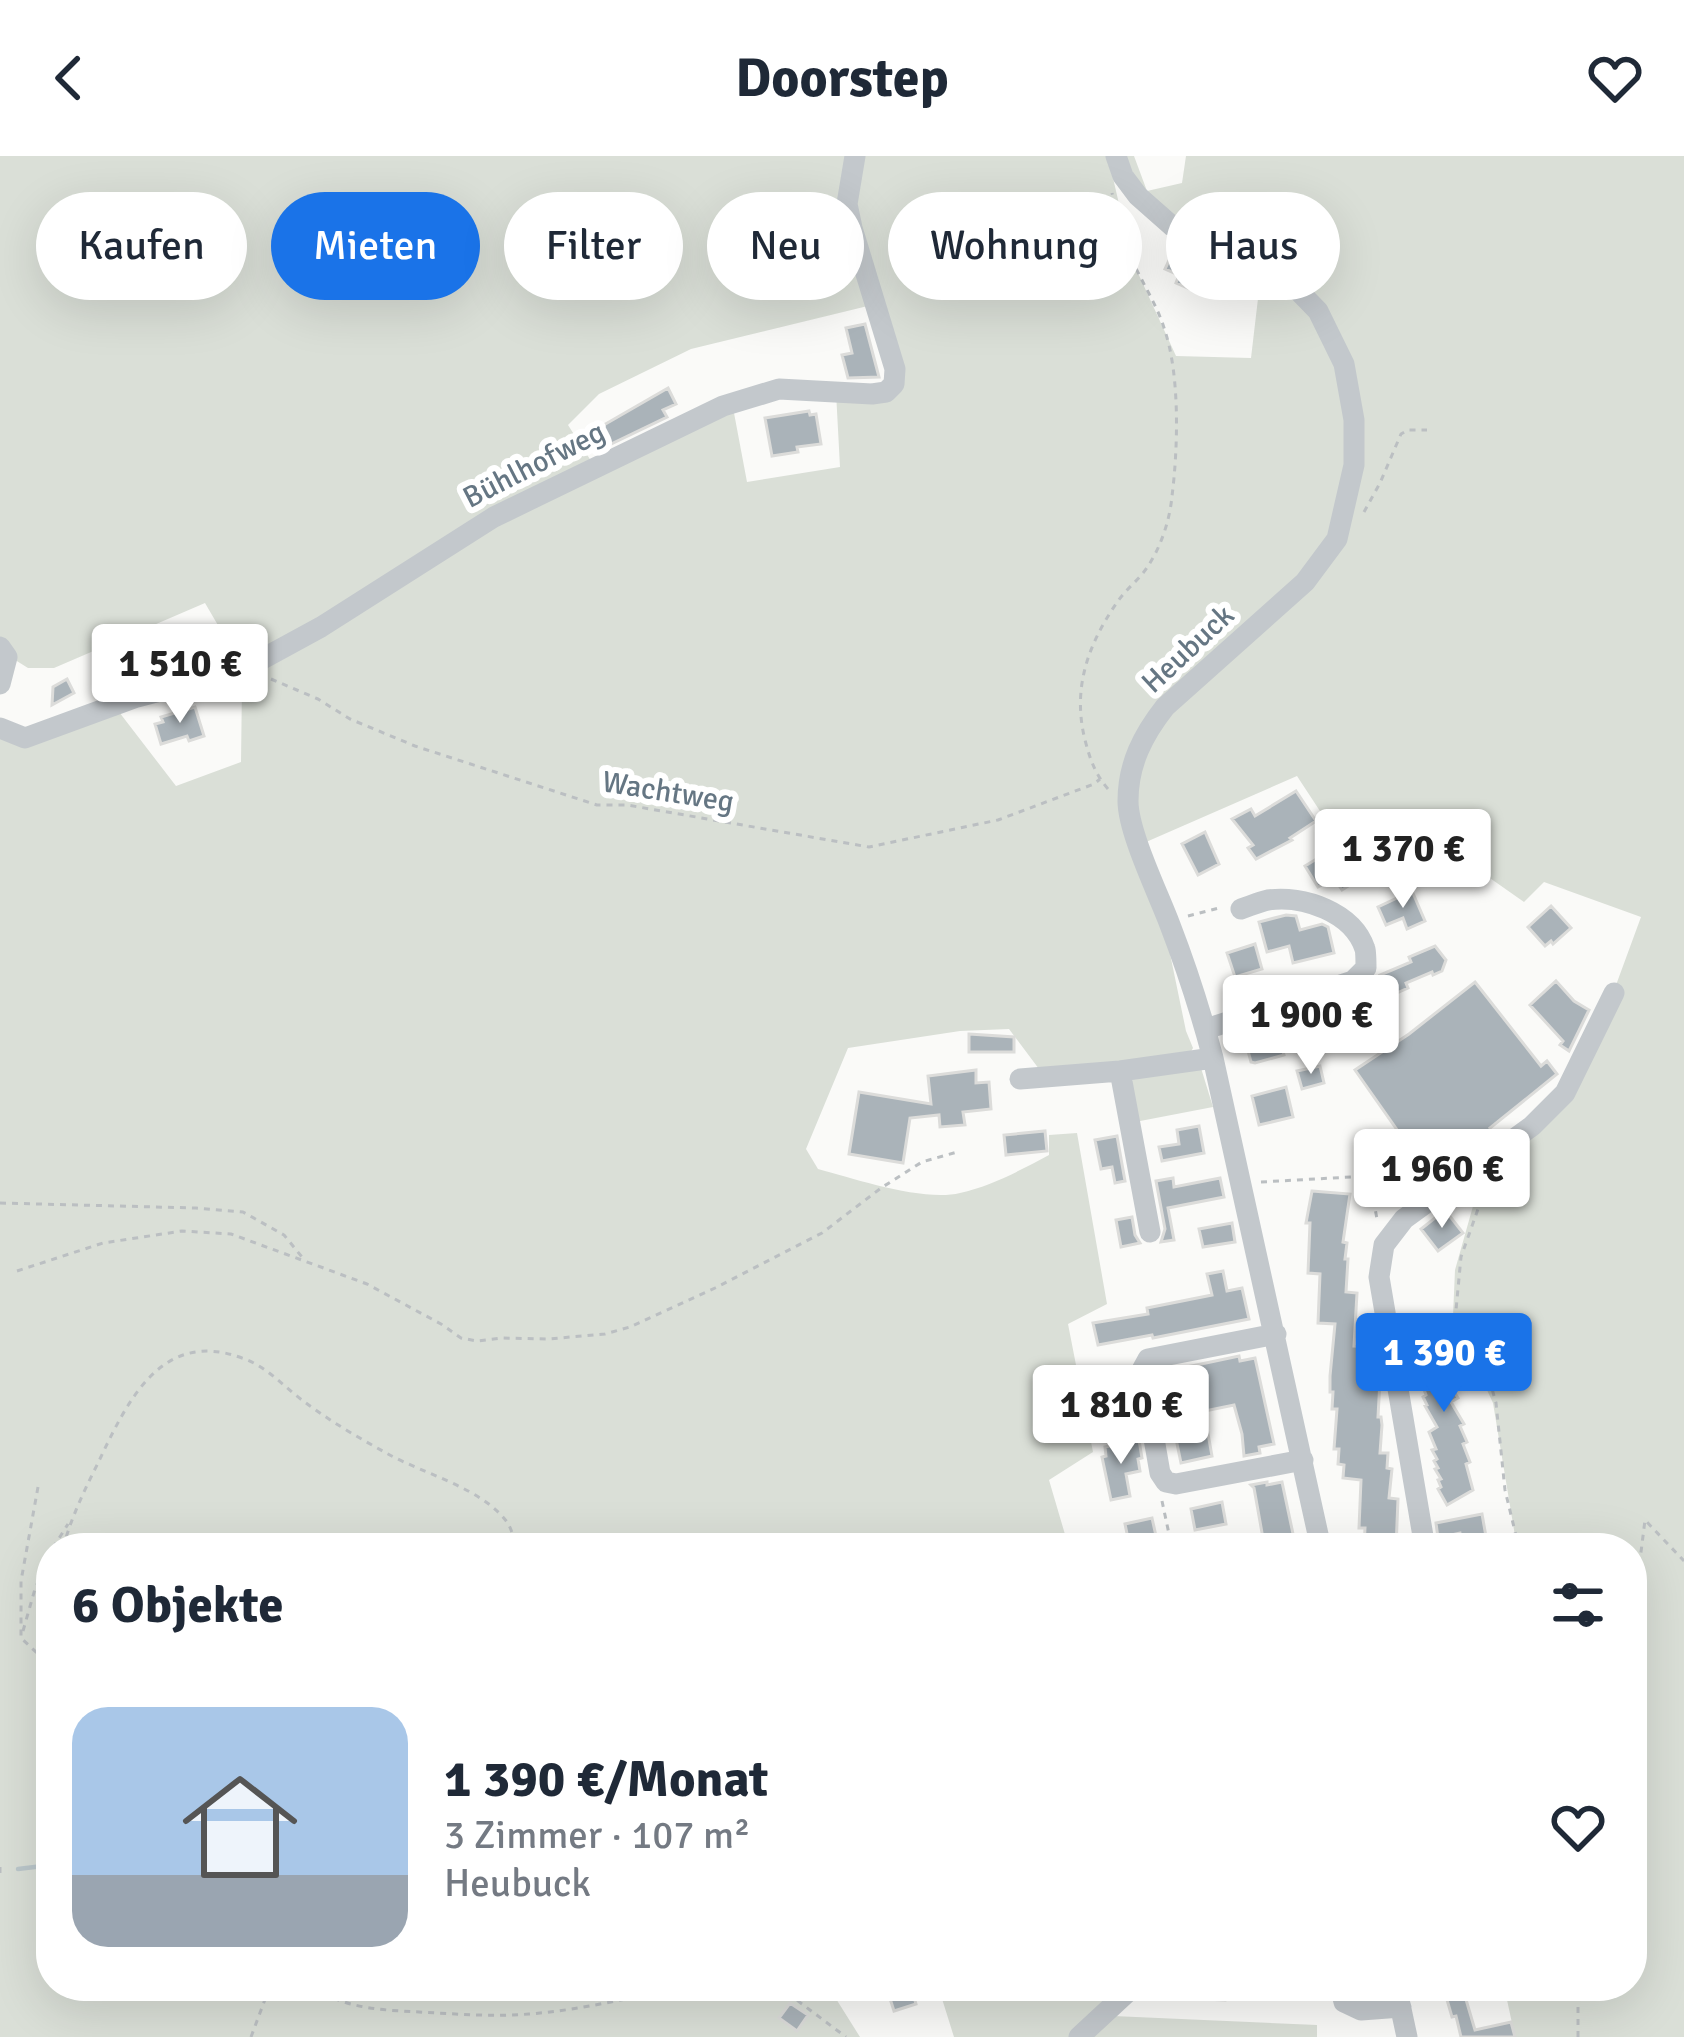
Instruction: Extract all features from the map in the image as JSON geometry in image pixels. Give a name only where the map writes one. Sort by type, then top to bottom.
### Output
[{"type":"street","name":"Bühlhofweg","points":[[0,728],[25,737],[137,697],[244,668],[321,627],[494,517],[723,406],[779,389],[886,392],[894,384],[895,369],[847,204],[855,156]]},
{"type":"street","name":"Heubuck","points":[[1116,156],[1138,196],[1172,226],[1205,245],[1284,276],[1318,311],[1344,364],[1354,420],[1354,465],[1337,539],[1305,582],[1165,707],[1145,731],[1133,761],[1127,804],[1214,1058],[1318,1533]]},
{"type":"street","points":[[0,646],[7,657],[0,683]]},
{"type":"street","points":[[1206,1029],[1353,981],[1366,968],[1366,950],[1352,928],[1330,910],[1305,902],[1270,900],[1241,909]]},
{"type":"street","points":[[1422,1533],[1379,1276],[1384,1245],[1405,1219],[1532,1126],[1565,1093],[1614,993]]},
{"type":"street","points":[[1020,1079],[1214,1058]]},
{"type":"street","points":[[1120,1071],[1150,1232]]},
{"type":"street","points":[[1276,1334],[1148,1359],[1142,1370],[1160,1473],[1166,1482],[1176,1484],[1304,1460]]},
{"type":"street","points":[[1079,2037],[1118,2001]]},
{"type":"street","points":[[1344,2001],[1361,2010],[1387,2001]]},
{"type":"street","points":[[1399,2001],[1407,2037]]},
{"type":"path","points":[[1109,182],[1132,260],[1167,336],[1175,387],[1172,498],[1160,541],[1148,566],[1103,626],[1081,680],[1078,704],[1091,763],[1114,796],[1127,804]]},
{"type":"path","points":[[1362,515],[1401,434],[1427,430]]},
{"type":"path","name":"Wachtweg","points":[[244,668],[415,746],[597,805],[627,805],[869,847],[998,820],[1100,779]]},
{"type":"path","points":[[1169,921],[1224,908],[1241,909]]},
{"type":"path","points":[[17,1271],[103,1243],[182,1231],[231,1234],[367,1284],[461,1338],[605,1334],[715,1288],[822,1232],[922,1162],[957,1152]]},
{"type":"path","points":[[1468,1174],[1483,1195],[1462,1257],[1456,1310],[1487,1371],[1496,1403],[1505,1490],[1515,1533]]},
{"type":"path","points":[[1242,1183],[1369,1176],[1375,1217],[1391,1234]]},
{"type":"path","points":[[0,1203],[243,1213],[284,1234],[303,1258]]},
{"type":"path","points":[[62,1533],[118,1420],[144,1380],[173,1358],[208,1350],[243,1358],[268,1371],[304,1402],[372,1444],[491,1507],[512,1533]]},
{"type":"path","points":[[1166,1482],[1161,1496],[1169,1533]]},
{"type":"path","points":[[36,1652],[21,1638],[21,1581],[38,1487]]},
{"type":"path","points":[[67,1533],[70,1520]]},
{"type":"path","points":[[1643,1533],[1645,1520],[1684,1561]]},
{"type":"path","points":[[21,1638],[36,1587]]},
{"type":"path","points":[[0,1867],[0,1877]]},
{"type":"path","points":[[251,2037],[264,2001]]},
{"type":"path","points":[[343,2001],[384,2010],[480,2015],[530,2014],[606,2001]]},
{"type":"path","points":[[798,2001],[846,2037]]},
{"type":"path","points":[[1578,2001],[1578,2037]]},
{"type":"shaded area","points":[[0,156],[1134,156],[1147,191],[1182,183],[1186,156],[1684,156],[1684,2037],[1515,2037],[1507,2001],[1647,2001],[1647,1533],[1515,1533],[1493,1403],[1453,1316],[1455,1270],[1475,1199],[1467,1185],[1565,1093],[1612,996],[1641,917],[1544,882],[1524,902],[1457,855],[1475,828],[1440,813],[1337,837],[1297,776],[1130,849],[1168,944],[1193,1048],[1188,1057],[1039,1069],[1009,1029],[960,1031],[848,1048],[806,1149],[818,1169],[889,1188],[945,1195],[994,1182],[1049,1155],[1049,1135],[1077,1133],[1107,1304],[1068,1324],[1093,1452],[1049,1480],[1065,1533],[36,1533],[36,2001],[837,2001],[860,2037],[0,2037],[0,721],[21,732],[116,708],[176,786],[241,762],[240,663],[205,603],[54,668],[28,668],[12,658],[0,694]],"holes":[[[876,304],[894,384],[836,392],[840,467],[747,482],[731,397],[593,464],[568,425],[599,394],[691,349]]]},
{"type":"shaded area","points":[[1201,1068],[1213,1107],[1135,1122],[1130,1086],[1135,1074]]},
{"type":"shaded area","points":[[943,2001],[1108,2001],[1070,2037],[954,2037]]},
{"type":"shaded area","points":[[1113,2016],[1317,2025],[1317,2037],[1090,2037]]},
{"type":"building","points":[[865,324],[879,377],[848,378],[842,355],[852,353],[846,328]]},
{"type":"building","points":[[668,388],[676,404],[663,410],[667,417],[611,444],[602,426]]},
{"type":"building","points":[[816,414],[821,444],[772,456],[765,418]]},
{"type":"building","points":[[202,636],[210,654],[176,670],[168,650]]},
{"type":"building","points":[[123,664],[131,683],[105,693],[97,674]]},
{"type":"building","points":[[67,679],[74,693],[52,705],[53,687]]},
{"type":"building","points":[[195,707],[204,736],[161,744],[155,724],[163,722],[161,717]]},
{"type":"building","points":[[1296,791],[1316,821],[1256,859],[1248,848],[1253,845],[1232,819],[1251,809],[1255,816]]},
{"type":"building","points":[[1205,832],[1219,864],[1198,875],[1182,844]]},
{"type":"building","points":[[1333,849],[1353,883],[1342,890],[1334,878],[1318,887],[1305,866]]},
{"type":"building","points":[[1412,891],[1425,921],[1407,929],[1403,918],[1386,925],[1378,907]]},
{"type":"building","points":[[1551,906],[1571,928],[1545,946],[1528,927]]},
{"type":"building","points":[[1296,916],[1300,930],[1322,924],[1328,927],[1334,953],[1293,963],[1289,946],[1267,952],[1259,922]]},
{"type":"building","points":[[1255,944],[1262,969],[1235,977],[1227,953]]},
{"type":"building","points":[[1435,946],[1446,960],[1442,971],[1406,983],[1408,988],[1390,996],[1380,975]]},
{"type":"building","points":[[1556,981],[1589,1010],[1569,1051],[1530,1005]]},
{"type":"building","points":[[1475,982],[1541,1066],[1547,1061],[1557,1074],[1490,1128],[1495,1134],[1424,1186],[1407,1162],[1414,1154],[1355,1070]]},
{"type":"building","points":[[1375,992],[1380,1003],[1350,1016],[1354,1025],[1327,1038],[1316,1015]]},
{"type":"building","points":[[1276,1027],[1284,1055],[1251,1062],[1244,1036]]},
{"type":"building","points":[[969,1034],[1014,1037],[1014,1052],[969,1052]]},
{"type":"building","points":[[1320,1066],[1324,1083],[1302,1089],[1297,1071]]},
{"type":"building","points":[[976,1070],[976,1083],[989,1082],[991,1109],[963,1112],[965,1125],[940,1127],[939,1115],[910,1118],[903,1163],[849,1154],[859,1092],[931,1104],[928,1076]]},
{"type":"building","points":[[1286,1087],[1293,1117],[1259,1125],[1252,1096]]},
{"type":"building","points":[[1199,1126],[1204,1153],[1162,1161],[1159,1147],[1179,1144],[1177,1130]]},
{"type":"building","points":[[1045,1131],[1047,1151],[1006,1155],[1004,1135]]},
{"type":"building","points":[[1117,1136],[1125,1181],[1115,1183],[1112,1167],[1101,1169],[1095,1140]]},
{"type":"building","points":[[1173,1178],[1174,1187],[1220,1178],[1224,1197],[1168,1208],[1174,1240],[1161,1242],[1165,1229],[1156,1181]]},
{"type":"building","points":[[1312,1191],[1350,1194],[1343,1242],[1348,1259],[1346,1292],[1357,1293],[1354,1346],[1376,1347],[1380,1453],[1388,1453],[1387,1468],[1392,1469],[1389,1498],[1398,1499],[1397,1533],[1365,1533],[1365,1528],[1359,1528],[1361,1480],[1343,1478],[1344,1465],[1338,1464],[1339,1449],[1334,1449],[1337,1409],[1332,1409],[1330,1392],[1335,1324],[1318,1323],[1320,1274],[1308,1273],[1310,1223],[1306,1223]]},
{"type":"building","points":[[1445,1210],[1463,1233],[1438,1251],[1421,1229]]},
{"type":"building","points":[[1132,1217],[1140,1243],[1121,1247],[1116,1220]]},
{"type":"building","points":[[1232,1223],[1235,1242],[1203,1247],[1199,1229]]},
{"type":"building","points":[[1223,1271],[1227,1291],[1242,1288],[1249,1319],[1098,1345],[1093,1323],[1148,1314],[1147,1308],[1212,1295],[1207,1274]]},
{"type":"building","points":[[1439,1325],[1451,1350],[1447,1352],[1458,1398],[1451,1402],[1464,1424],[1460,1426],[1467,1442],[1463,1444],[1473,1490],[1447,1505],[1438,1489],[1441,1479],[1429,1432],[1437,1427],[1425,1406],[1414,1339]]},
{"type":"building","points":[[1239,1356],[1240,1361],[1255,1358],[1274,1444],[1244,1456],[1234,1405],[1205,1411],[1203,1399],[1174,1404],[1169,1381],[1188,1372],[1187,1367]]},
{"type":"building","points":[[1121,1377],[1127,1408],[1105,1412],[1101,1381]]},
{"type":"building","points":[[1207,1428],[1212,1456],[1181,1463],[1175,1434]]},
{"type":"building","points":[[1139,1440],[1140,1471],[1126,1474],[1130,1496],[1111,1500],[1102,1457],[1105,1447]]},
{"type":"building","points":[[1282,1482],[1293,1533],[1262,1533],[1251,1485]]},
{"type":"building","points":[[1222,1502],[1226,1524],[1195,1530],[1191,1509]]},
{"type":"building","points":[[1482,1514],[1485,1533],[1437,1533],[1436,1523]]},
{"type":"building","points":[[1152,1518],[1155,1533],[1127,1533],[1125,1524]]},
{"type":"building","points":[[891,2001],[915,2001],[916,2004],[894,2011]]},
{"type":"building","points":[[1447,2001],[1466,2001],[1475,2030],[1511,2022],[1515,2037],[1461,2037],[1456,2016],[1452,2017]]},
{"type":"building","points":[[790,2003],[808,2015],[797,2031],[779,2018]]},
{"type":"waterway","points":[[18,1869],[36,1867]]}]
